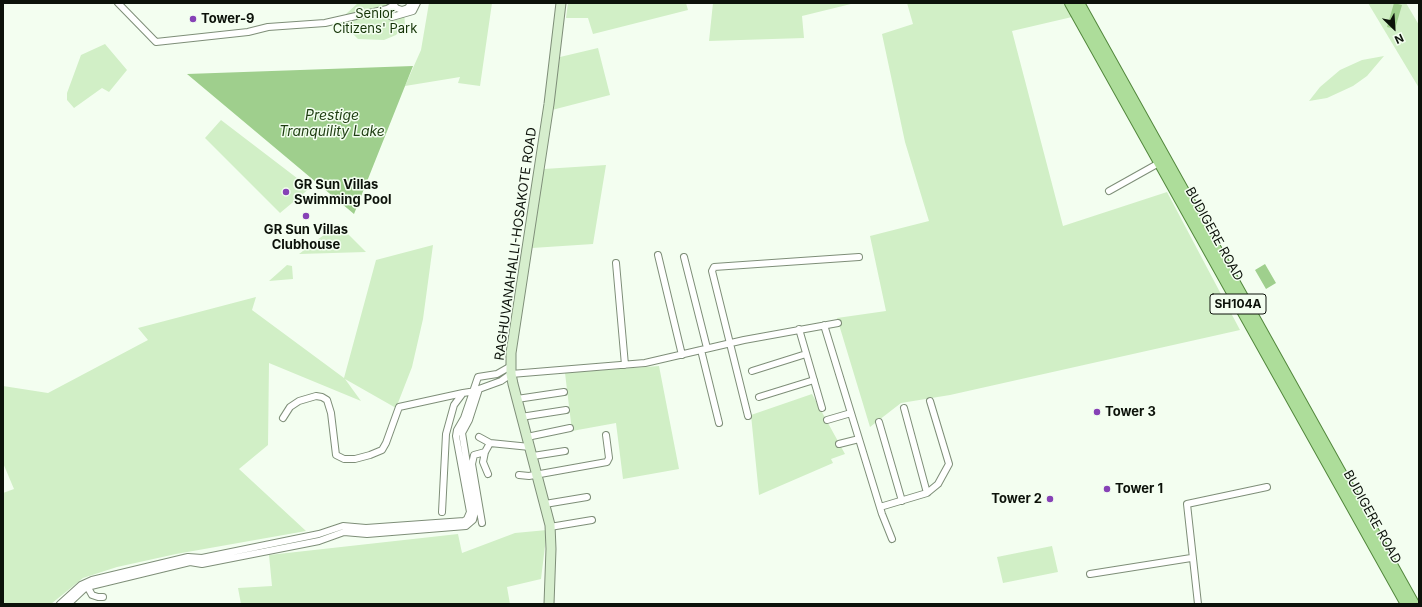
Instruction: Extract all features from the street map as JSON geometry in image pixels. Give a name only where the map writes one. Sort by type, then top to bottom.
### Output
[{"type":"main road","name":"RAGHUVANAHALLI-HOSAKOTE ROAD","points":[[549,604],[551,549],[550,527],[538,474],[521,417],[511,370],[511,353],[549,104],[561,3]]},
{"type":"main road","name":"BUDIGERE ROAD","points":[[1070,3],[1160,163],[1173,180]]},
{"type":"main road","name":"BUDIGERE ROAD","points":[[1079,3],[1173,180],[1412,600]]},
{"type":"street","points":[[118,3],[156,42],[248,32],[268,27],[325,23],[387,9],[394,4],[402,10],[408,8],[411,3]]},
{"type":"street","points":[[387,9],[388,15],[392,17],[413,11],[417,3]]},
{"type":"street","points":[[1109,191],[1160,163]]},
{"type":"street","points":[[658,255],[682,355]]},
{"type":"street","points":[[684,257],[719,423]]},
{"type":"street","points":[[748,416],[712,271],[714,267],[859,257]]},
{"type":"street","points":[[616,263],[625,364]]},
{"type":"street","points":[[60,604],[87,585],[190,556],[200,558],[254,550],[319,534],[343,526],[366,531],[464,521],[470,519],[469,504],[456,433],[476,391],[478,377],[482,375],[497,374],[511,370],[645,363],[730,343],[799,329],[838,323]]},
{"type":"street","points":[[824,325],[880,507],[892,539]]},
{"type":"street","points":[[799,329],[822,408]]},
{"type":"street","points":[[752,371],[806,354]]},
{"type":"street","points":[[283,418],[290,407],[299,401],[316,396],[322,397],[327,400],[331,413],[336,455],[344,459],[370,455],[382,450],[399,408],[476,391],[481,387],[501,380],[511,370]]},
{"type":"street","points":[[759,397],[814,380]]},
{"type":"street","points":[[517,398],[564,392]]},
{"type":"street","points":[[442,512],[446,434],[454,405],[463,393]]},
{"type":"street","points":[[880,507],[927,493],[938,484],[949,464],[930,401]]},
{"type":"street","points":[[904,408],[927,493]]},
{"type":"street","points":[[521,417],[566,410]]},
{"type":"street","points":[[827,420],[851,413]]},
{"type":"street","points":[[880,422],[902,500]]},
{"type":"street","points":[[527,437],[570,428]]},
{"type":"street","points":[[520,475],[538,474],[608,461],[609,458],[606,435]]},
{"type":"street","points":[[479,437],[490,443],[531,451],[565,451]]},
{"type":"street","points":[[839,444],[859,439]]},
{"type":"street","points":[[488,474],[483,462],[485,452],[490,443]]},
{"type":"street","points":[[482,523],[472,464],[474,455],[485,452]]},
{"type":"street","points":[[1198,604],[1187,504],[1268,487]]},
{"type":"street","points":[[545,504],[587,497]]},
{"type":"street","points":[[550,527],[592,520]]},
{"type":"street","points":[[1090,574],[1192,558]]},
{"type":"street","points":[[87,585],[94,596],[103,597]]},
{"type":"street","points":[[68,604],[87,585]]},
{"type":"green space","name":"Senior Citizens' Park","points":[[358,3],[394,3],[404,11],[405,25],[396,35],[384,40],[358,39],[348,29],[346,14]]},
{"type":"green space","points":[[429,3],[492,3],[480,86],[458,83],[460,77],[405,86],[421,50]]},
{"type":"green space","points":[[568,3],[686,3],[688,10],[593,34],[588,18],[566,18]]},
{"type":"green space","points":[[713,3],[855,3],[802,16],[804,38],[709,41]]},
{"type":"green space","points":[[907,3],[1064,3],[1072,17],[1012,31],[1063,226],[1167,192],[1240,330],[950,395],[901,403],[870,427],[837,318],[886,311],[870,236],[929,221],[905,142],[882,34],[913,24]]},
{"type":"green space","points":[[1368,3],[1406,3],[1419,25],[1419,88]]},
{"type":"green space","points":[[105,44],[127,70],[109,92],[102,88],[74,108],[67,100],[67,93],[81,55]]},
{"type":"green space","points":[[598,48],[610,95],[552,110],[560,57]]},
{"type":"green space","points":[[1384,56],[1367,76],[1353,86],[1327,98],[1309,101],[1320,87],[1340,70],[1362,60]]},
{"type":"green space","points":[[221,120],[310,188],[280,213],[205,138]]},
{"type":"green space","points":[[606,165],[593,244],[532,248],[544,169]]},
{"type":"green space","points":[[338,224],[366,252],[299,254]]},
{"type":"green space","points":[[433,245],[423,319],[412,367],[396,408],[345,379],[361,401],[269,363],[268,445],[239,469],[306,531],[176,554],[117,567],[83,578],[51,604],[3,604],[3,493],[14,489],[3,463],[3,386],[48,393],[148,340],[138,328],[256,297],[252,310],[344,378],[376,260]]},
{"type":"green space","points":[[287,265],[292,266],[293,279],[269,281]]},
{"type":"green space","points":[[659,366],[679,469],[623,479],[616,423],[572,431],[565,373]]},
{"type":"green space","points":[[812,394],[845,454],[831,459],[833,463],[759,495],[751,415]]},
{"type":"green space","points":[[547,530],[541,579],[507,587],[510,604],[241,604],[238,588],[272,586],[269,555],[458,534],[462,553],[515,533]]},
{"type":"green space","points":[[1052,546],[1058,572],[1003,583],[997,557]]},
{"type":"water","points":[[1394,3],[1402,5],[1395,29],[1387,27]]},
{"type":"water","name":"Prestige Tranquility Lake","points":[[413,66],[354,214],[187,74]]},
{"type":"water","points":[[1265,264],[1276,283],[1266,289],[1255,270]]},
{"type":"place","name":"Tower-9","points":[[193,19]]},
{"type":"place","name":"GR Sun Villas Swimming Pool","points":[[286,192]]},
{"type":"place","name":"GR Sun Villas Clubhouse","points":[[306,216]]},
{"type":"place","name":"Tower 3","points":[[1097,412]]},
{"type":"place","name":"Tower 1","points":[[1107,489]]},
{"type":"place","name":"Tower 2","points":[[1050,499]]}]
